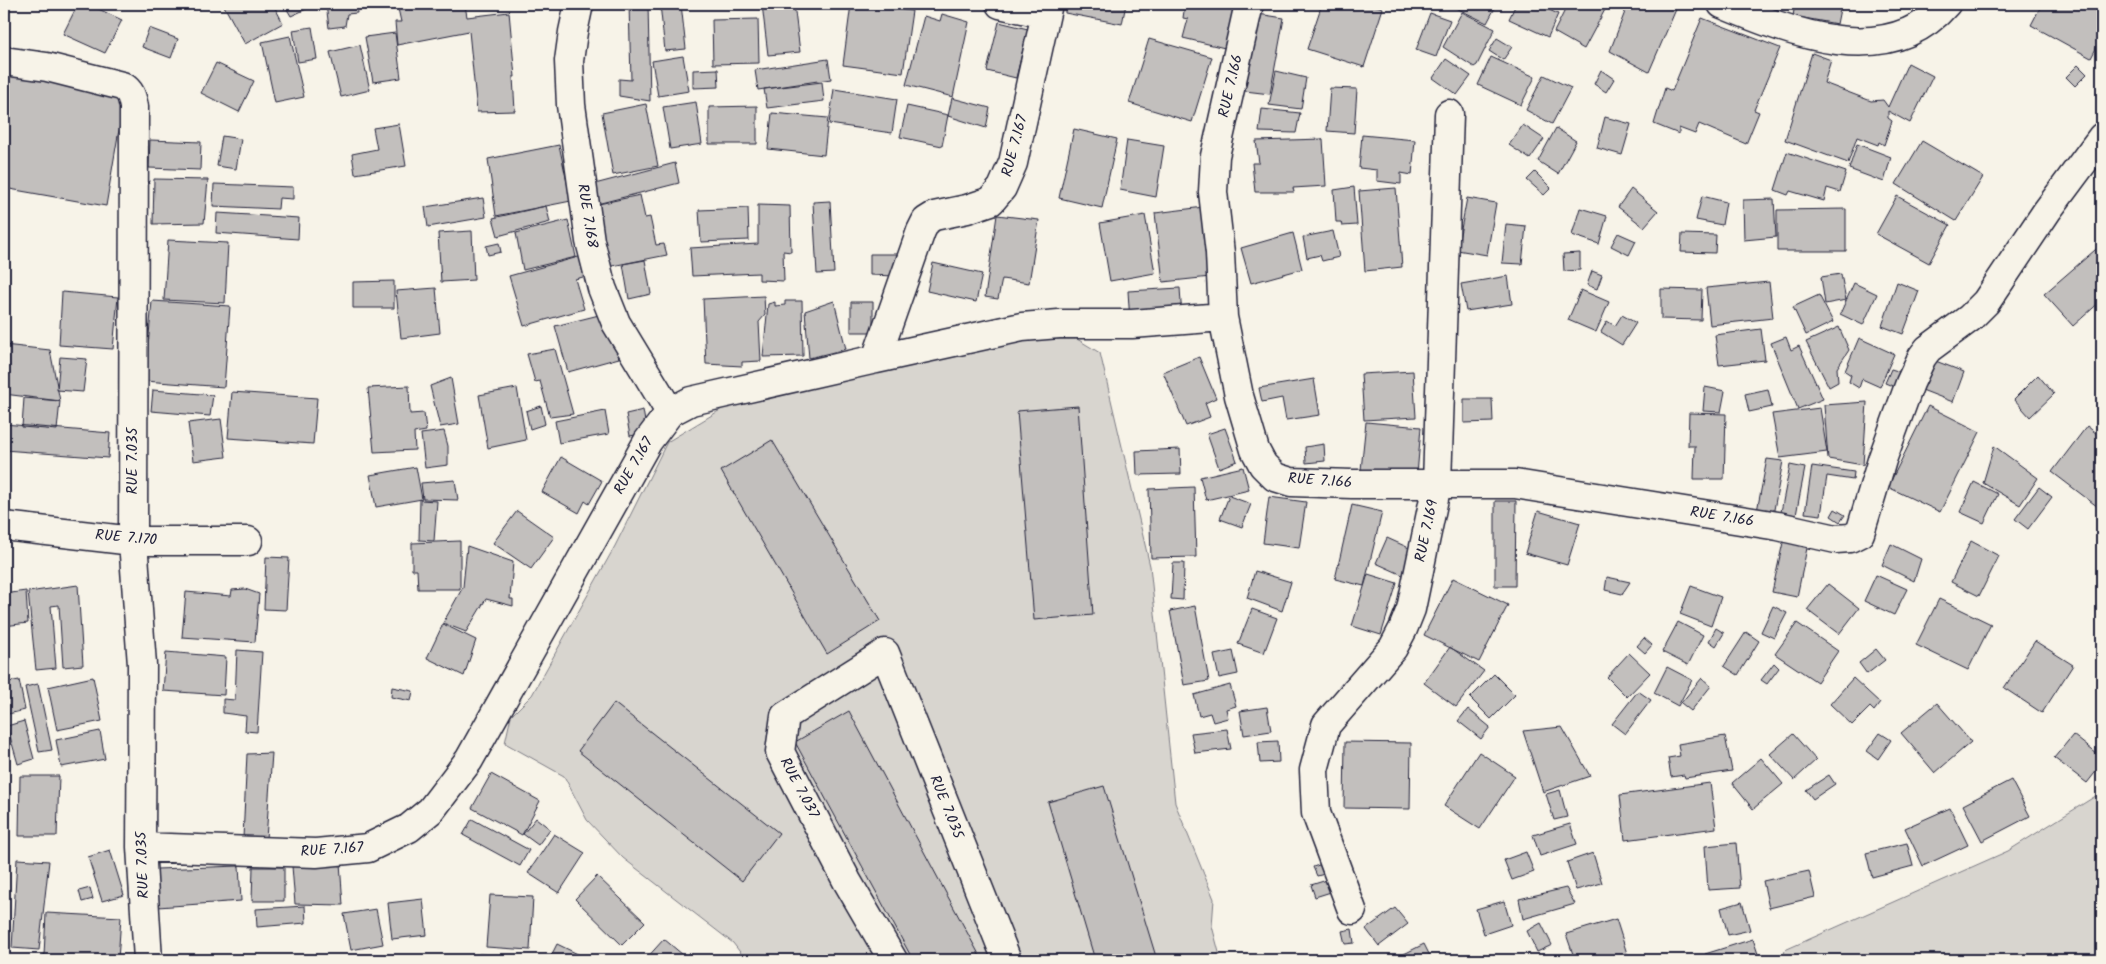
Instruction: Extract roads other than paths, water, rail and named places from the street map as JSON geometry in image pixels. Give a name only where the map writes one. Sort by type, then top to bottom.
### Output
[{"type":"street","name":"RUE 7.168","points":[[579,4],[572,32],[569,61],[570,105],[590,241],[602,288],[616,323],[670,412]]},
{"type":"street","points":[[1000,4],[1046,9]]},
{"type":"street","name":"RUE 7.166","points":[[1249,4],[1215,156],[1212,192],[1220,253],[1222,318],[1239,396],[1255,450],[1263,465],[1275,476],[1291,482],[1515,484],[1778,526],[1836,539],[1850,538],[1860,533],[1882,460],[1910,383],[1922,357],[1928,349],[1970,318],[1986,302],[2047,211],[2102,136]]},
{"type":"street","points":[[1722,4],[1807,34],[1836,41],[1867,42],[1892,38],[1915,28],[1946,4]]},
{"type":"street","name":"RUE 7.167","points":[[141,848],[316,853],[368,848],[408,828],[431,810],[469,760],[648,441],[670,412],[691,401],[876,359],[926,221],[934,216],[967,209],[991,201],[1002,188],[1013,163],[1046,9]]},
{"type":"street","name":"RUE 7.035","points":[[4,61],[46,67],[122,86],[128,89],[132,96],[134,107],[133,541],[142,665],[141,848],[148,960]]},
{"type":"street","name":"RUE 7.169","points":[[1352,910],[1316,813],[1314,770],[1326,725],[1393,648],[1403,629],[1411,609],[1437,484],[1450,114]]},
{"type":"street","points":[[876,359],[1022,327],[1059,324],[1132,324],[1222,318]]},
{"type":"street","name":"RUE 7.170","points":[[4,526],[133,541],[248,541]]},
{"type":"street","name":"RUE 7.035","points":[[886,653],[1007,960]]},
{"type":"street","name":"RUE 7.037","points":[[886,653],[785,716],[780,752],[847,881],[893,960]]}]
